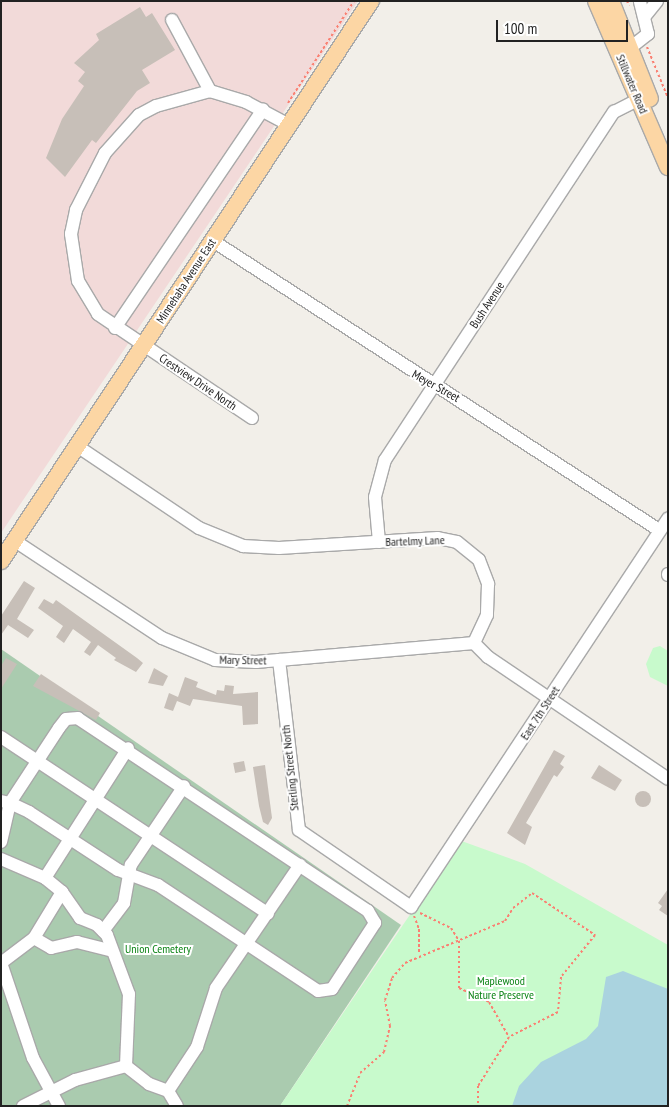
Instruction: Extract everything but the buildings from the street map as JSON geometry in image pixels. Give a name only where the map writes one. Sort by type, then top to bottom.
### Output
[{"type":"main road","name":"Minnehaha Avenue East","points":[[1,561],[371,1]]},
{"type":"main road","name":"Stillwater Road","points":[[596,1],[668,143]]},
{"type":"main road","name":"Stillwater Road","points":[[611,1],[637,44],[643,97],[668,167]]},
{"type":"street","points":[[645,16],[656,1]]},
{"type":"street","points":[[635,5],[645,16],[648,34],[637,44]]},
{"type":"street","points":[[172,20],[210,91],[263,110],[289,125]]},
{"type":"street","name":"Crestview Drive North","points":[[210,91],[175,98],[139,115],[105,153],[76,210],[71,234],[78,281],[86,300],[115,328],[252,418]]},
{"type":"street","name":"Bush Avenue","points":[[379,542],[375,497],[380,472],[435,384],[614,112],[643,97]]},
{"type":"street","points":[[115,328],[263,110]]},
{"type":"street","name":"Meyer Street","points":[[213,241],[659,530]]},
{"type":"street","name":"Bartelmy Lane","points":[[77,446],[198,528],[227,542],[259,548],[447,539],[473,552],[484,568],[490,597],[484,623],[474,643]]},
{"type":"street","name":"East 7th Street","points":[[411,907],[668,518]]},
{"type":"street","name":"Mary Street","points":[[15,540],[178,648],[224,662],[279,660],[474,643]]},
{"type":"street","points":[[474,643],[488,657],[668,779]]},
{"type":"street","name":"Sterling Street North","points":[[279,660],[299,830],[411,907]]},
{"type":"street","points":[[1,842],[6,802],[38,761],[66,719],[78,718],[128,748],[373,916],[372,929],[332,989],[326,992],[312,988],[158,885],[128,872],[118,870],[6,802]]},
{"type":"street","points":[[1,737],[268,914]]},
{"type":"street","points":[[45,878],[68,839],[128,748]]},
{"type":"street","points":[[103,931],[124,903],[128,872],[184,786]]},
{"type":"street","points":[[1,858],[45,878],[62,892],[80,918],[103,931],[110,950],[123,972],[129,994],[126,1066]]},
{"type":"street","points":[[168,1091],[197,1048],[210,1000],[300,865]]},
{"type":"street","points":[[59,1106],[49,1091],[34,1058],[1,963],[34,938],[62,892]]},
{"type":"street","points":[[34,938],[52,948],[77,942],[110,950]]},
{"type":"street","points":[[23,1106],[49,1091],[97,1072],[126,1066],[149,1084],[168,1091],[177,1106]]},
{"type":"path","points":[[628,1],[635,5]]},
{"type":"path","points":[[637,44],[668,98]]},
{"type":"path","points":[[347,1106],[360,1073],[384,1052],[390,1026],[385,1000],[392,978],[405,963],[419,954],[459,941],[505,921],[524,896],[532,893],[595,935],[561,977],[558,1012],[509,1036],[478,1086],[478,1106]]},
{"type":"path","points":[[411,907],[441,921],[459,941],[459,988],[489,1002],[509,1036]]},
{"type":"path","points":[[411,907],[419,929],[419,954]]},
{"type":"shaded area","points":[[1,1],[358,1],[1,533]]},
{"type":"green space","points":[[660,646],[668,651],[668,686],[650,677],[646,664],[653,648]]},
{"type":"green space","name":"Union Cemetery","points":[[1,649],[401,925],[280,1106],[1,1106]]},
{"type":"green space","name":"Maplewood Nature Preserve","points":[[456,839],[525,864],[668,945],[668,1106],[280,1106],[441,869]]},
{"type":"water","points":[[623,971],[668,989],[668,1106],[512,1106],[519,1086],[541,1062],[586,1039],[598,1026],[606,977]]}]
